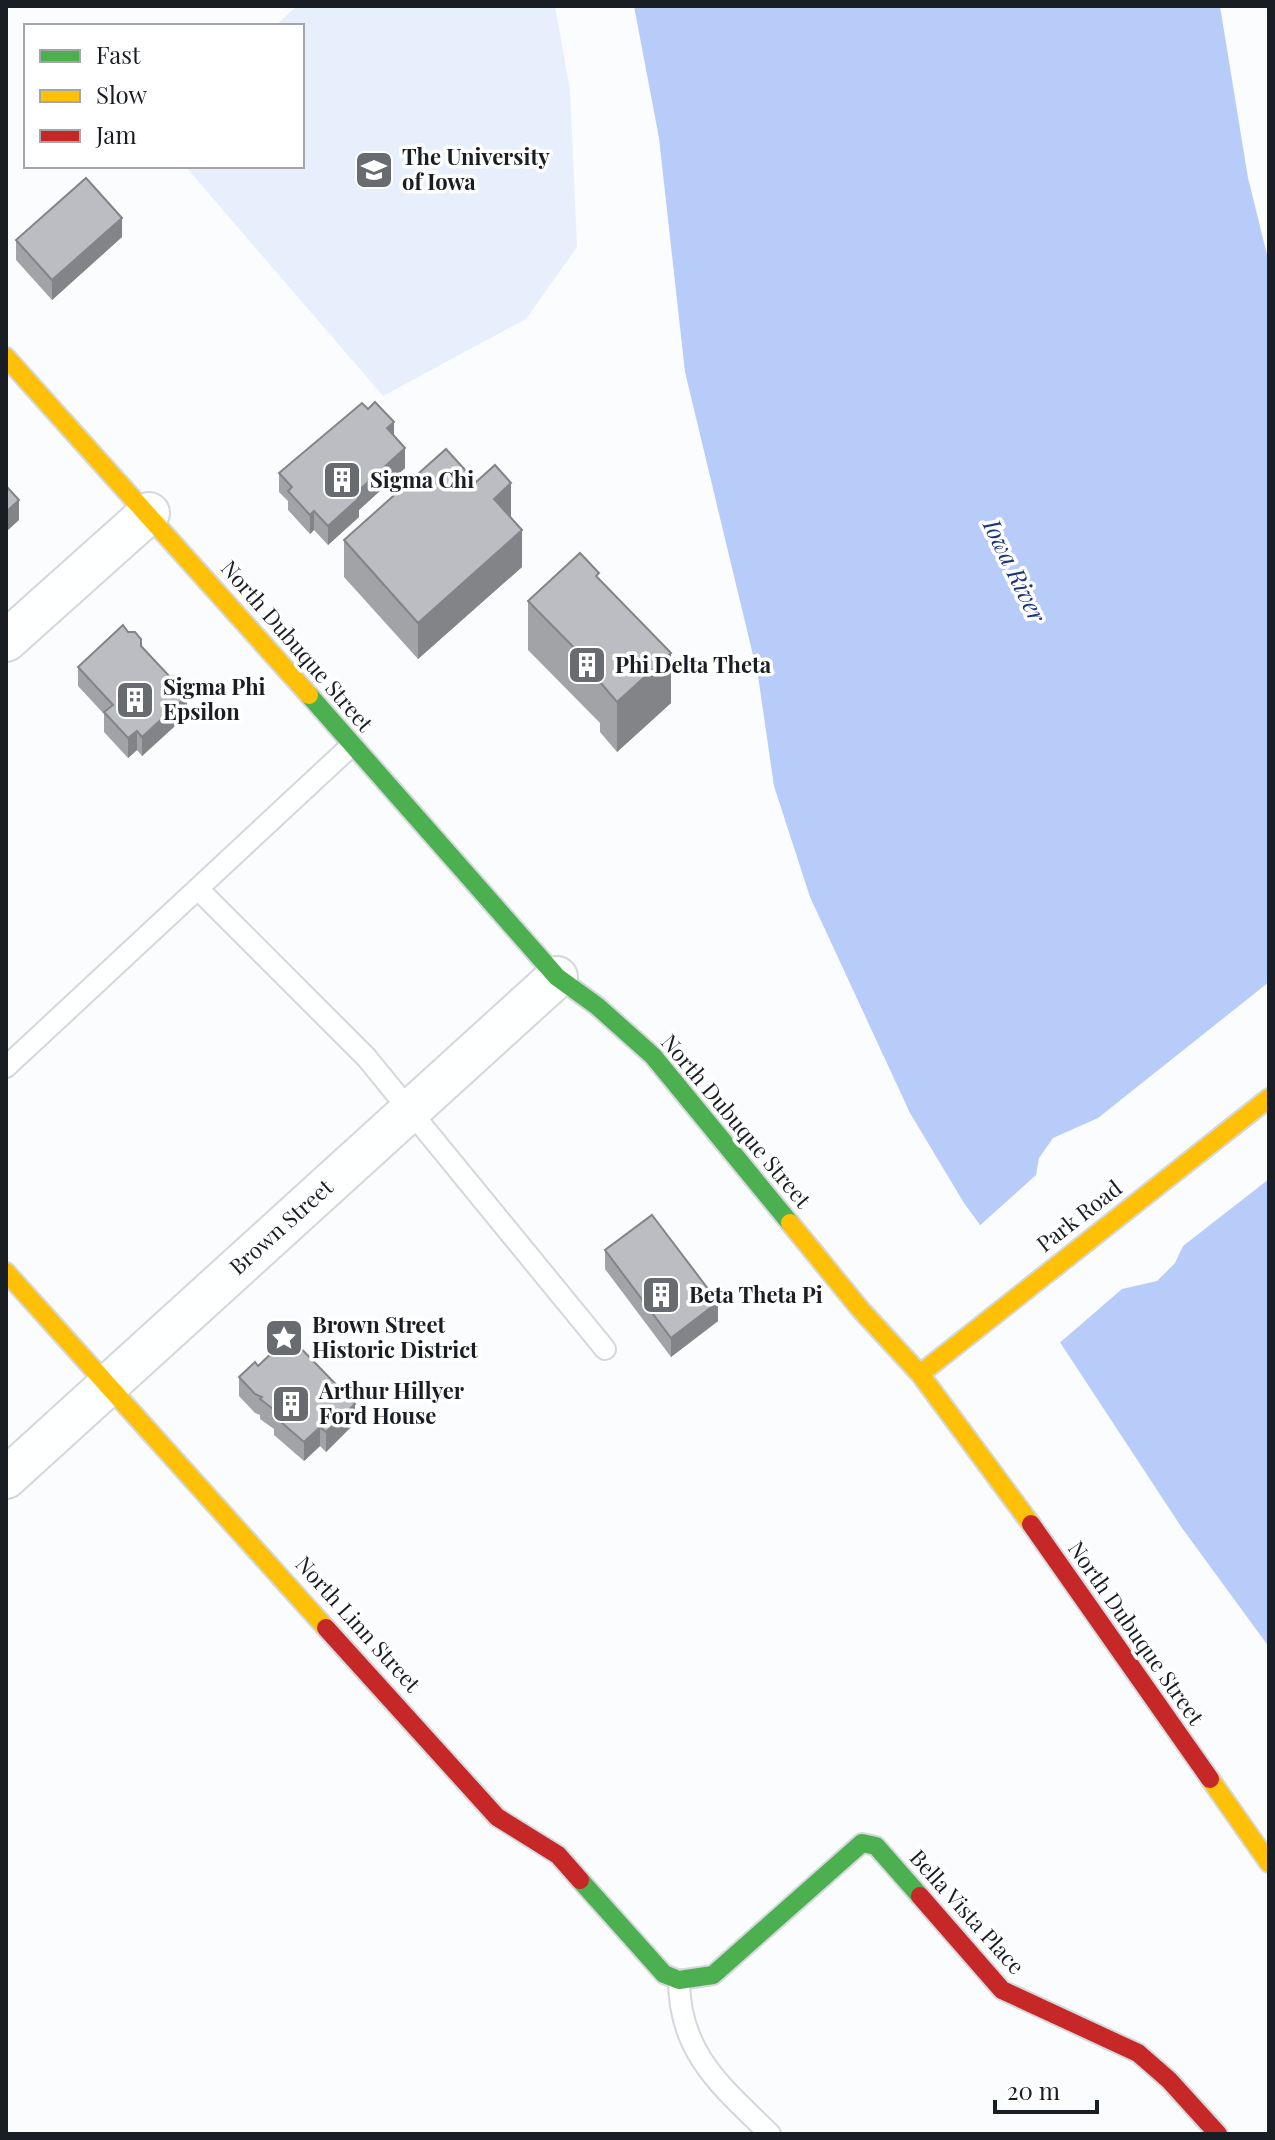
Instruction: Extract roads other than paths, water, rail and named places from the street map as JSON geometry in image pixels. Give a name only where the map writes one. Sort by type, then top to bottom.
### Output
[{"type":"main road","name":"North Dubuque Street","points":[[6,357],[149,513],[557,977],[597,1006],[653,1056],[861,1310],[920,1374],[979,1450],[1269,1863]]},
{"type":"main road","name":"Park Road","points":[[920,1374],[1269,1098]]},
{"type":"main road","name":"North Linn Street","points":[[6,1272],[497,1817],[558,1855],[664,1974],[686,1980]]},
{"type":"main road","name":"Bella Vista Place","points":[[686,1980],[713,1975],[862,1843],[876,1846],[1002,1990],[1025,2004],[1141,2055],[1218,2134]]},
{"type":"street","points":[[6,641],[149,513]]},
{"type":"street","name":"Brown Street","points":[[6,1478],[557,977]]},
{"type":"lane","points":[[6,1067],[352,745]]},
{"type":"lane","points":[[199,890],[366,1057],[605,1349]]},
{"type":"lane","points":[[686,1980],[679,2003],[695,2053],[714,2079],[770,2134]]},
{"type":"water","name":"Iowa River","points":[[634,6],[1220,6],[1248,178],[1269,263],[1269,1647],[1182,1528],[1010,1266],[964,1203],[910,1113],[810,897],[774,786],[758,676],[685,372],[659,138]]},
{"type":"place","name":"The University of Iowa","points":[[374,170]]},
{"type":"place","name":"Sigma Chi","points":[[342,480]]},
{"type":"place","name":"Phi Delta Theta","points":[[587,665]]},
{"type":"place","name":"Sigma Phi Epsilon","points":[[135,700]]},
{"type":"place","name":"Beta Theta Pi","points":[[661,1295]]},
{"type":"place","name":"Brown Street Historic District","points":[[284,1338]]},
{"type":"place","name":"Arthur Hillyer Ford House","points":[[291,1404]]}]
